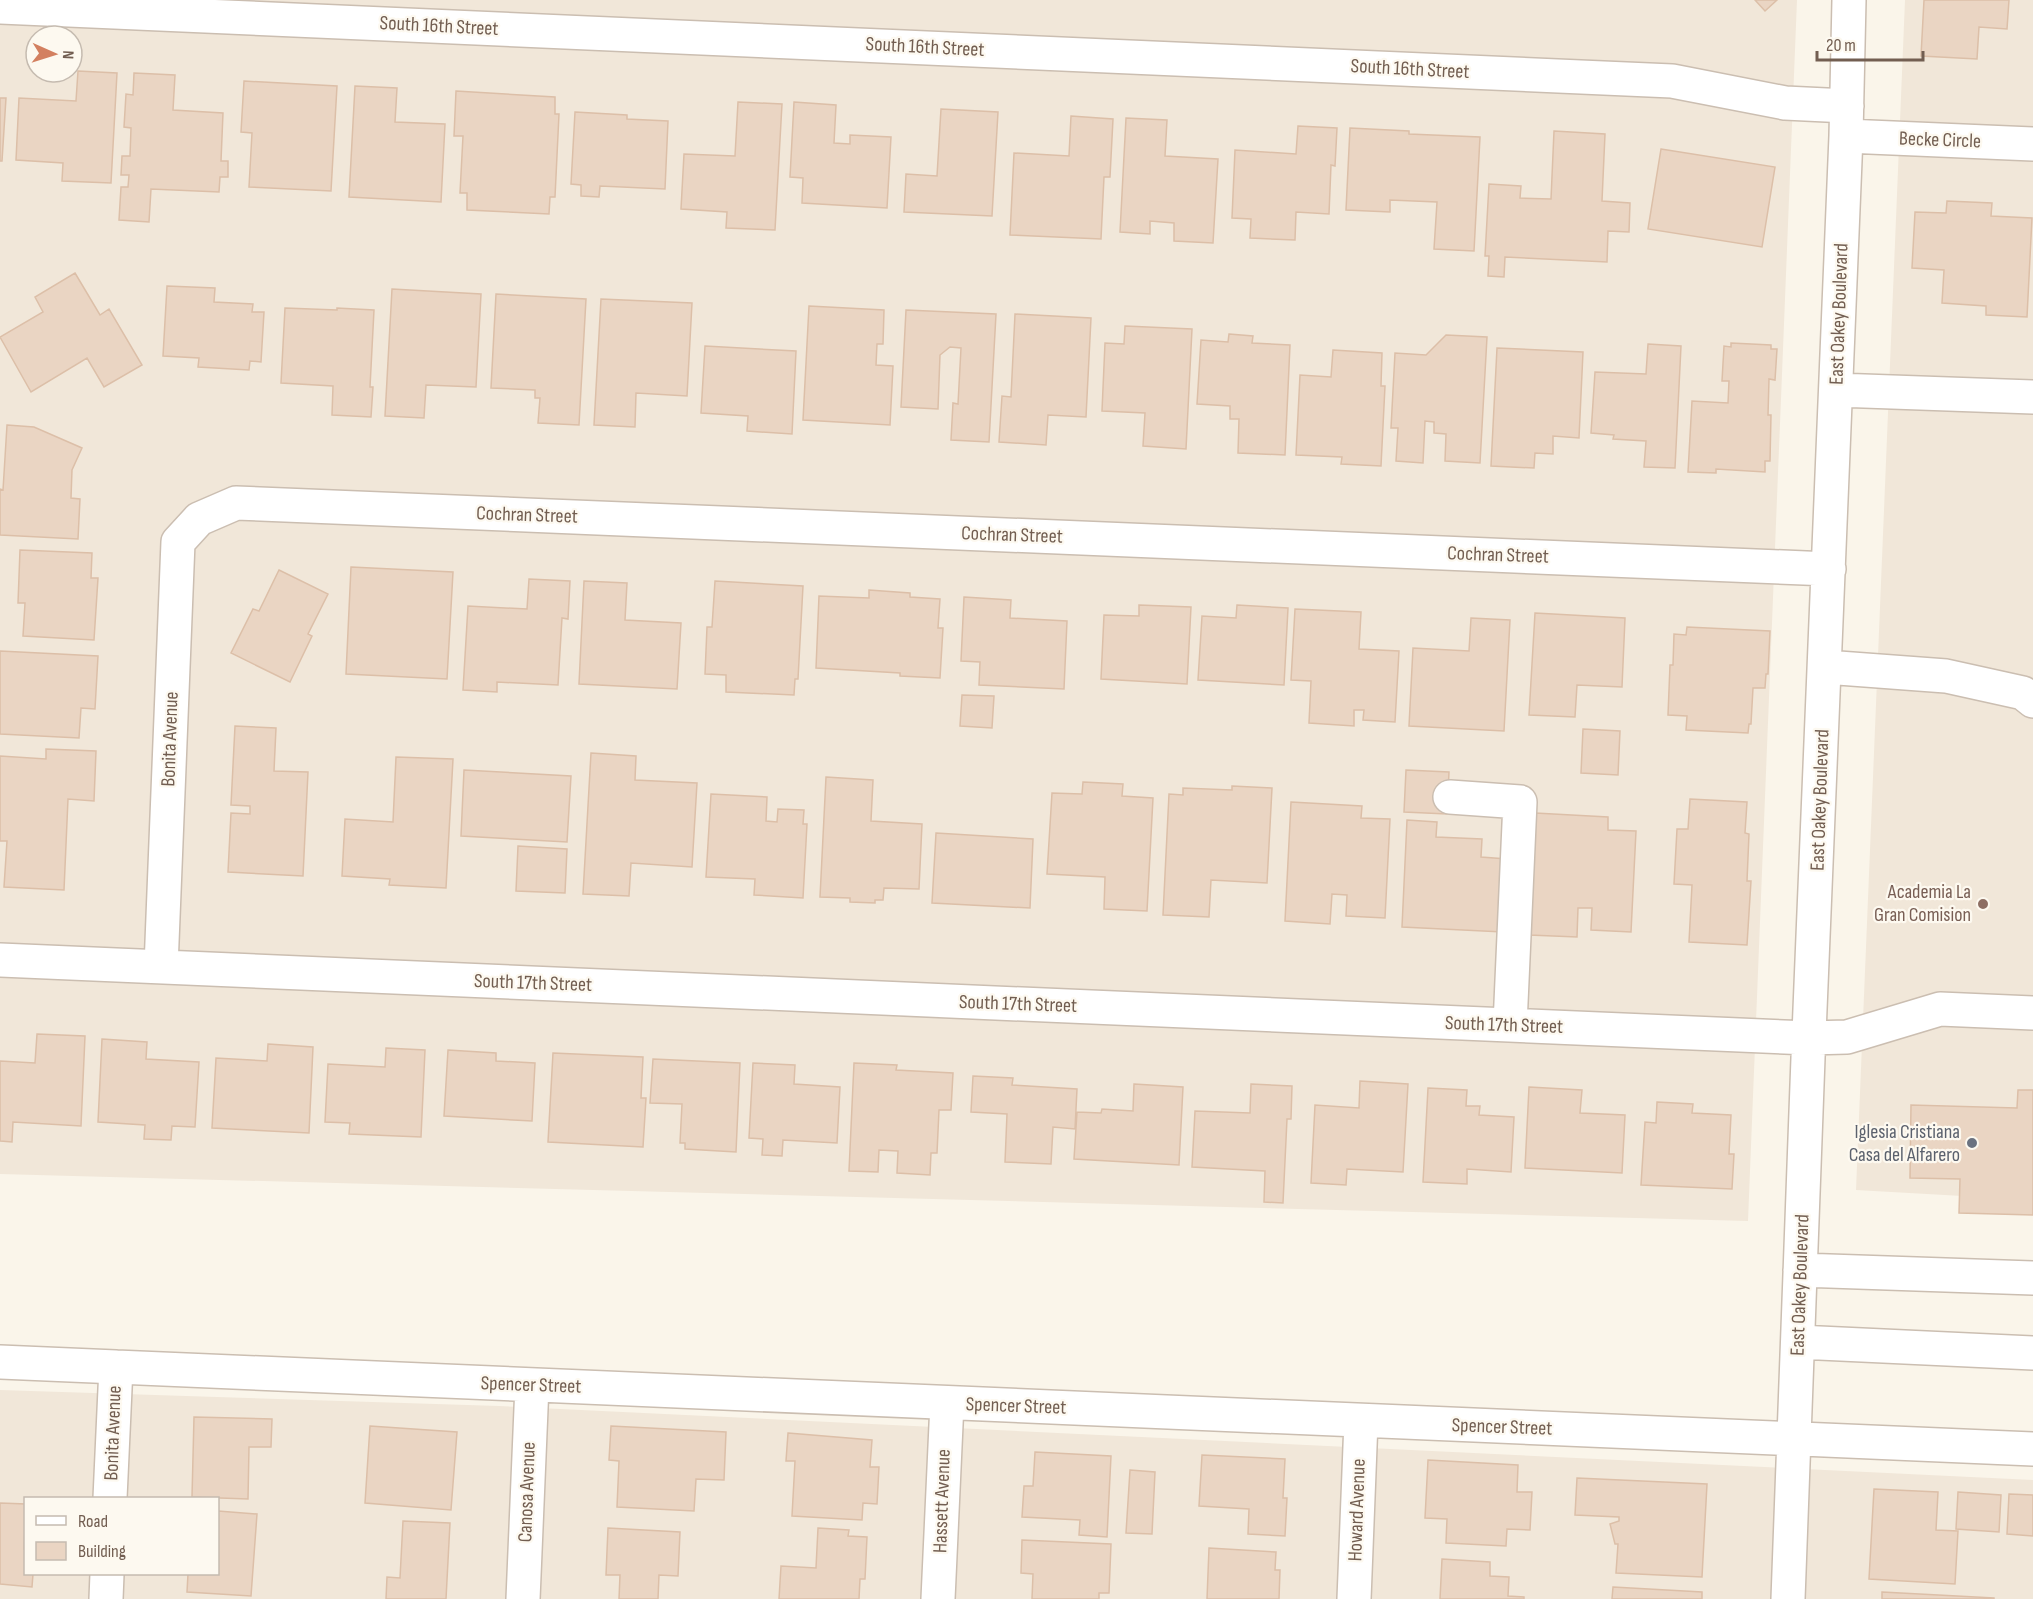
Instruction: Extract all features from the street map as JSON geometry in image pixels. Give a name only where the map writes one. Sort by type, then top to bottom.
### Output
[{"type":"street","name":"East Oakey Boulevard","points":[[1788,1599],[1847,121],[1849,0]]},
{"type":"street","name":"South 16th Street","points":[[0,7],[205,8],[1672,81],[1785,103],[1847,121]]},
{"type":"street","name":"Becke Circle","points":[[1847,121],[2033,144]]},
{"type":"street","points":[[1836,390],[2033,397]]},
{"type":"street","name":"Cochran Street","points":[[199,519],[236,503],[1829,569]]},
{"type":"street","name":"Bonita Avenue","points":[[161,967],[178,542],[199,519]]},
{"type":"street","points":[[1825,667],[1946,676],[2023,693],[2033,701]]},
{"type":"street","points":[[1450,797],[1520,802],[1510,1025]]},
{"type":"street","name":"South 17th Street","points":[[0,960],[1809,1038],[1847,1037],[1940,1009],[2033,1012]]},
{"type":"street","points":[[1800,1270],[2033,1278]]},
{"type":"street","points":[[1798,1342],[2033,1353]]},
{"type":"street","name":"Spencer Street","points":[[0,1362],[2033,1449]]},
{"type":"street","name":"Bonita Avenue","points":[[110,1497],[116,1367]]},
{"type":"street","name":"Canosa Avenue","points":[[523,1599],[531,1385]]},
{"type":"street","name":"Hassett Avenue","points":[[938,1599],[947,1403]]},
{"type":"street","name":"Howard Avenue","points":[[1354,1599],[1361,1421]]},
{"type":"street","points":[[106,1599],[107,1575]]},
{"type":"shaded area","points":[[0,0],[1797,0],[1748,1221],[0,1174]]},
{"type":"shaded area","points":[[1905,0],[2033,0],[2033,1200],[1856,1190]]},
{"type":"shaded area","points":[[0,1390],[499,1406],[2033,1480],[2033,1599],[0,1599]]},
{"type":"building","points":[[1755,0],[1777,0],[1765,11]]},
{"type":"building","points":[[1924,0],[2009,0],[2007,29],[1979,27],[1977,59],[1921,56]]},
{"type":"building","points":[[84,71],[117,73],[111,183],[62,181],[63,163],[16,160],[19,98],[76,101],[77,84],[84,84]]},
{"type":"building","points":[[134,73],[175,75],[173,110],[223,113],[221,161],[228,161],[228,177],[220,177],[219,192],[151,189],[149,222],[119,220],[121,187],[128,187],[129,175],[121,175],[122,156],[130,156],[131,128],[124,127],[126,94],[133,95]]},
{"type":"building","points":[[244,81],[337,86],[331,191],[249,187],[252,133],[241,132]]},
{"type":"building","points":[[355,86],[397,88],[395,122],[445,124],[441,202],[349,197]]},
{"type":"building","points":[[456,91],[555,97],[555,114],[559,114],[555,197],[550,197],[549,214],[467,210],[467,193],[460,193],[463,136],[454,136]]},
{"type":"building","points":[[0,98],[6,98],[2,161],[0,161]]},
{"type":"building","points":[[738,102],[782,104],[775,230],[726,228],[727,212],[681,209],[684,154],[735,156]]},
{"type":"building","points":[[794,102],[836,105],[834,143],[850,144],[850,135],[891,137],[887,208],[802,203],[803,178],[790,177]]},
{"type":"building","points":[[941,109],[998,112],[992,216],[904,212],[906,174],[937,176]]},
{"type":"building","points":[[575,112],[627,115],[627,119],[668,121],[665,189],[600,186],[599,197],[581,196],[581,185],[571,184]]},
{"type":"building","points":[[1071,116],[1113,119],[1110,177],[1104,177],[1101,239],[1010,235],[1014,153],[1069,156]]},
{"type":"building","points":[[1126,118],[1167,120],[1165,156],[1218,159],[1213,243],[1174,241],[1174,223],[1150,221],[1150,234],[1120,232]]},
{"type":"building","points":[[1298,126],[1337,128],[1335,166],[1331,165],[1329,214],[1296,212],[1295,240],[1250,238],[1251,219],[1232,218],[1235,150],[1296,154]]},
{"type":"building","points":[[1350,128],[1409,131],[1409,134],[1480,137],[1474,251],[1434,249],[1437,202],[1390,200],[1390,212],[1346,210]]},
{"type":"building","points":[[1554,131],[1605,134],[1602,201],[1630,203],[1629,232],[1608,231],[1607,262],[1505,257],[1504,277],[1488,276],[1489,256],[1485,256],[1489,184],[1521,186],[1520,198],[1551,199]]},
{"type":"building","points":[[1661,149],[1775,167],[1762,247],[1648,229]]},
{"type":"building","points":[[1947,201],[1992,203],[1991,216],[2032,218],[2027,317],[1986,315],[1986,306],[1942,303],[1944,270],[1912,268],[1915,212],[1946,213]]},
{"type":"building","points":[[75,273],[100,315],[109,309],[142,365],[104,387],[87,358],[31,392],[0,337],[43,312],[35,297]]},
{"type":"building","points":[[167,286],[215,288],[214,302],[253,304],[252,312],[264,312],[261,362],[250,361],[249,370],[198,367],[199,358],[163,356]]},
{"type":"building","points":[[392,289],[481,294],[476,387],[426,385],[424,418],[385,416]]},
{"type":"building","points":[[496,294],[586,299],[579,425],[538,423],[540,398],[535,398],[535,390],[491,388]]},
{"type":"building","points":[[601,299],[692,303],[687,396],[636,393],[635,427],[594,425]]},
{"type":"building","points":[[809,306],[884,310],[883,344],[877,344],[876,365],[893,366],[890,425],[803,420]]},
{"type":"building","points":[[285,308],[374,310],[370,387],[373,387],[371,417],[332,415],[333,386],[281,383]]},
{"type":"building","points":[[906,310],[996,314],[989,442],[951,440],[953,403],[958,404],[961,348],[950,347],[940,355],[938,409],[901,407]]},
{"type":"building","points":[[1015,314],[1091,318],[1086,417],[1048,415],[1046,445],[999,442],[1002,396],[1011,397]]},
{"type":"building","points":[[1125,326],[1192,329],[1186,449],[1143,446],[1145,413],[1102,411],[1105,343],[1124,344]]},
{"type":"building","points":[[1229,334],[1253,336],[1252,343],[1290,345],[1285,455],[1238,453],[1239,419],[1230,419],[1230,406],[1197,404],[1201,340],[1228,342]]},
{"type":"building","points":[[1446,335],[1487,337],[1480,463],[1445,461],[1446,434],[1434,433],[1434,422],[1425,421],[1423,463],[1396,461],[1398,428],[1391,428],[1395,353],[1426,355]]},
{"type":"building","points":[[1731,343],[1771,345],[1771,349],[1777,349],[1775,380],[1769,379],[1770,461],[1765,461],[1765,472],[1716,469],[1716,473],[1688,472],[1692,401],[1728,403],[1729,381],[1722,381],[1724,346],[1731,347]]},
{"type":"building","points":[[1648,344],[1681,346],[1675,468],[1644,467],[1646,441],[1613,439],[1614,435],[1591,433],[1595,372],[1646,374]]},
{"type":"building","points":[[705,346],[796,351],[792,434],[747,431],[748,416],[701,413]]},
{"type":"building","points":[[1497,348],[1583,352],[1579,438],[1553,436],[1553,454],[1535,453],[1534,468],[1491,466]]},
{"type":"building","points":[[1333,350],[1382,353],[1381,386],[1385,386],[1381,466],[1341,464],[1342,457],[1296,455],[1300,375],[1331,377]]},
{"type":"building","points":[[7,425],[34,427],[82,448],[72,470],[71,498],[80,499],[78,539],[0,535],[0,489],[3,490]]},
{"type":"building","points":[[20,550],[92,553],[91,578],[98,578],[94,640],[23,636],[25,603],[18,603]]},
{"type":"building","points":[[351,567],[453,572],[447,679],[346,674]]},
{"type":"building","points":[[279,570],[328,594],[308,634],[312,636],[290,682],[231,653],[253,609],[259,611]]},
{"type":"building","points":[[529,579],[570,581],[568,619],[562,618],[558,685],[497,682],[497,692],[463,690],[468,606],[527,609]]},
{"type":"building","points":[[584,581],[627,583],[625,620],[681,623],[677,689],[579,684]]},
{"type":"building","points":[[715,581],[803,586],[798,679],[795,679],[794,695],[726,692],[726,675],[705,674],[707,627],[712,627]]},
{"type":"building","points":[[869,590],[910,593],[910,597],[940,599],[938,628],[943,628],[940,678],[816,668],[819,596],[869,598]]},
{"type":"building","points":[[964,597],[1011,600],[1010,618],[1067,621],[1064,689],[979,685],[980,662],[961,661]]},
{"type":"building","points":[[1139,605],[1191,607],[1187,684],[1101,679],[1104,615],[1139,616]]},
{"type":"building","points":[[1237,605],[1288,608],[1284,685],[1198,680],[1202,616],[1236,618]]},
{"type":"building","points":[[1295,609],[1361,612],[1359,649],[1399,651],[1395,722],[1363,720],[1364,710],[1354,710],[1354,726],[1309,723],[1311,681],[1291,680]]},
{"type":"building","points":[[1535,613],[1625,618],[1622,687],[1577,685],[1575,717],[1529,715]]},
{"type":"building","points":[[1471,618],[1510,620],[1504,731],[1409,726],[1413,648],[1469,651]]},
{"type":"building","points":[[1687,627],[1770,631],[1765,688],[1753,688],[1751,724],[1749,724],[1748,733],[1686,730],[1687,716],[1668,715],[1674,634],[1686,635]]},
{"type":"building","points":[[0,651],[98,656],[95,709],[81,708],[79,738],[0,734]]},
{"type":"building","points":[[962,695],[994,696],[992,728],[960,726]]},
{"type":"building","points":[[235,726],[276,728],[274,771],[308,772],[303,876],[228,872],[231,813],[250,814],[250,806],[231,805]]},
{"type":"building","points":[[1583,729],[1620,731],[1618,775],[1581,773]]},
{"type":"building","points":[[46,749],[96,751],[94,801],[68,799],[64,890],[4,887],[7,841],[0,841],[0,756],[46,759]]},
{"type":"building","points":[[591,753],[636,756],[635,780],[697,783],[692,867],[631,863],[629,896],[583,894]]},
{"type":"building","points":[[396,757],[453,759],[446,888],[389,885],[390,879],[342,876],[345,819],[393,822]]},
{"type":"building","points":[[464,770],[571,776],[567,842],[461,836]]},
{"type":"building","points":[[1406,770],[1449,772],[1447,814],[1404,812]]},
{"type":"building","points":[[826,777],[873,780],[871,821],[922,824],[919,889],[884,888],[883,900],[875,900],[875,903],[850,902],[850,898],[820,897]]},
{"type":"building","points":[[1083,782],[1123,784],[1122,796],[1153,798],[1147,911],[1104,909],[1105,877],[1047,874],[1052,793],[1082,794]]},
{"type":"building","points":[[1232,786],[1272,788],[1267,883],[1211,880],[1209,917],[1163,915],[1169,794],[1183,795],[1183,788],[1232,790]]},
{"type":"building","points":[[711,794],[767,797],[766,821],[777,822],[778,809],[804,810],[803,824],[807,824],[803,898],[754,895],[755,879],[706,877]]},
{"type":"building","points":[[1690,799],[1747,802],[1745,833],[1749,834],[1747,881],[1751,881],[1747,945],[1689,942],[1692,885],[1674,884],[1677,829],[1688,829]]},
{"type":"building","points":[[1291,802],[1362,806],[1361,818],[1390,819],[1385,918],[1346,916],[1347,895],[1332,894],[1330,924],[1285,921]]},
{"type":"building","points":[[1535,813],[1608,817],[1608,830],[1636,831],[1631,932],[1591,930],[1592,908],[1578,908],[1577,937],[1529,935]]},
{"type":"building","points":[[1407,820],[1437,822],[1436,837],[1482,839],[1481,857],[1507,859],[1503,932],[1402,927]]},
{"type":"building","points":[[936,833],[1033,839],[1030,908],[932,903]]},
{"type":"building","points":[[518,846],[567,849],[565,893],[516,891]]},
{"type":"building","points":[[37,1034],[85,1036],[81,1126],[13,1122],[12,1142],[0,1141],[0,1061],[35,1063]]},
{"type":"building","points":[[102,1039],[147,1042],[146,1059],[199,1062],[195,1127],[172,1126],[171,1140],[144,1139],[145,1125],[98,1122]]},
{"type":"building","points":[[268,1044],[313,1047],[309,1133],[212,1128],[216,1058],[267,1061]]},
{"type":"building","points":[[386,1048],[425,1050],[421,1137],[349,1134],[350,1123],[325,1122],[328,1064],[385,1067]]},
{"type":"building","points":[[448,1050],[496,1053],[496,1061],[535,1063],[532,1121],[444,1116]]},
{"type":"building","points":[[553,1053],[643,1057],[641,1098],[646,1098],[643,1147],[548,1142]]},
{"type":"building","points":[[653,1059],[740,1063],[736,1152],[685,1149],[685,1143],[680,1143],[682,1104],[650,1103]]},
{"type":"building","points":[[753,1063],[795,1065],[794,1084],[840,1087],[837,1143],[783,1140],[782,1156],[762,1155],[763,1139],[749,1138]]},
{"type":"building","points":[[854,1063],[897,1065],[896,1070],[953,1073],[951,1110],[939,1110],[937,1153],[931,1153],[930,1175],[897,1173],[898,1151],[879,1150],[878,1172],[849,1171]]},
{"type":"building","points":[[973,1076],[1013,1078],[1012,1085],[1077,1089],[1075,1129],[1053,1127],[1051,1164],[1005,1162],[1007,1114],[971,1112]]},
{"type":"building","points":[[1360,1081],[1408,1084],[1403,1172],[1347,1169],[1346,1185],[1311,1183],[1315,1105],[1359,1108]]},
{"type":"building","points":[[1134,1084],[1183,1087],[1179,1165],[1074,1159],[1077,1112],[1101,1113],[1102,1109],[1133,1111]]},
{"type":"building","points":[[1251,1084],[1292,1086],[1291,1119],[1287,1119],[1283,1203],[1264,1202],[1265,1171],[1192,1167],[1195,1111],[1250,1113]]},
{"type":"building","points":[[1529,1087],[1582,1090],[1580,1113],[1625,1115],[1622,1173],[1525,1168]]},
{"type":"building","points":[[1428,1088],[1467,1090],[1466,1106],[1480,1106],[1479,1115],[1514,1117],[1511,1172],[1467,1169],[1467,1184],[1423,1182]]},
{"type":"building","name":"Iglesia Cristiana Casa del Alfarero","points":[[2018,1090],[2033,1090],[2033,1215],[1959,1213],[1960,1179],[1910,1178],[1911,1105],[2017,1108]]},
{"type":"building","points":[[1657,1102],[1693,1104],[1692,1113],[1731,1115],[1729,1154],[1734,1154],[1732,1189],[1641,1185],[1645,1122],[1656,1123]]},
{"type":"building","points":[[194,1417],[272,1419],[271,1447],[249,1447],[248,1499],[192,1497]]},
{"type":"building","points":[[370,1426],[457,1432],[451,1510],[365,1503]]},
{"type":"building","points":[[611,1426],[726,1432],[724,1480],[696,1479],[694,1511],[617,1507],[619,1461],[609,1460]]},
{"type":"building","points":[[788,1433],[872,1440],[870,1467],[879,1467],[877,1504],[863,1503],[862,1520],[792,1516],[795,1461],[786,1461]]},
{"type":"building","points":[[1035,1452],[1111,1456],[1107,1537],[1079,1535],[1080,1520],[1022,1517],[1024,1486],[1033,1486]]},
{"type":"building","points":[[1202,1455],[1285,1459],[1283,1498],[1287,1498],[1285,1536],[1248,1534],[1249,1509],[1199,1506]]},
{"type":"building","points":[[1428,1460],[1518,1465],[1517,1492],[1532,1492],[1530,1530],[1507,1529],[1506,1546],[1446,1543],[1447,1519],[1425,1518]]},
{"type":"building","points":[[1130,1470],[1155,1472],[1152,1534],[1126,1533]]},
{"type":"building","points":[[1577,1478],[1707,1484],[1702,1577],[1616,1573],[1618,1544],[1615,1544],[1610,1524],[1619,1521],[1619,1517],[1575,1515]]},
{"type":"building","points":[[1874,1489],[1938,1492],[1936,1530],[1958,1531],[1955,1584],[1869,1579]]},
{"type":"building","points":[[1958,1492],[2001,1495],[1999,1532],[1956,1529]]},
{"type":"building","points":[[2009,1494],[2033,1495],[2033,1536],[2007,1534]]},
{"type":"building","points":[[0,1503],[24,1504],[24,1575],[33,1575],[32,1587],[0,1584]]},
{"type":"building","points":[[219,1511],[257,1514],[251,1596],[187,1592],[188,1575],[219,1575]]},
{"type":"building","points":[[403,1521],[450,1523],[446,1599],[386,1599],[387,1577],[400,1578]]},
{"type":"building","points":[[608,1528],[680,1532],[678,1576],[659,1575],[658,1599],[619,1599],[620,1575],[606,1575]]},
{"type":"building","points":[[818,1528],[849,1530],[848,1536],[867,1537],[865,1579],[860,1579],[859,1599],[779,1599],[781,1566],[816,1568]]},
{"type":"building","points":[[1022,1540],[1111,1544],[1109,1593],[1099,1593],[1099,1599],[1032,1599],[1033,1574],[1021,1573]]},
{"type":"building","points":[[1209,1548],[1276,1552],[1275,1570],[1280,1570],[1279,1599],[1207,1599]]},
{"type":"building","points":[[1442,1559],[1490,1562],[1490,1576],[1509,1577],[1508,1596],[1524,1597],[1524,1599],[1440,1599]]},
{"type":"building","points":[[1613,1587],[1702,1592],[1702,1599],[1612,1599]]},
{"type":"building","points":[[1882,1592],[1994,1598],[1994,1599],[1882,1599]]},
{"type":"place","name":"Academia La Gran Comision","points":[[1983,904]]},
{"type":"place","name":"Iglesia Cristiana Casa del Alfarero","points":[[1972,1143]]}]
